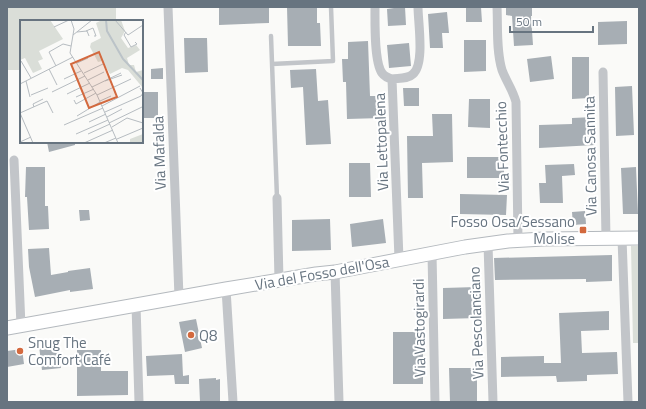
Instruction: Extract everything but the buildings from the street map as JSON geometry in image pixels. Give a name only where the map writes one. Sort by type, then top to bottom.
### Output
[{"type":"street","name":"Via Mafalda","points":[[168,7],[179,297]]},
{"type":"street","name":"Via Lettopalena","points":[[375,7],[379,67],[384,76],[387,78],[392,78],[399,259]]},
{"type":"street","points":[[392,78],[410,76],[416,71],[418,66],[420,58],[418,7]]},
{"type":"street","name":"Via Fontecchio","points":[[497,7],[502,70],[514,94],[517,106],[518,240]]},
{"type":"street","name":"Via Canosa Sannita","points":[[603,72],[606,239]]},
{"type":"street","points":[[14,160],[21,326]]},
{"type":"street","points":[[277,198],[279,280]]},
{"type":"street","points":[[622,238],[628,402]]},
{"type":"street","name":"Via del Fosso dell'Osa","points":[[7,328],[179,297],[335,272],[399,259],[488,244],[518,240],[639,238]]},
{"type":"street","name":"Via Pescolanciano","points":[[488,244],[493,402]]},
{"type":"street","name":"Via Vastogirardi","points":[[432,253],[435,402]]},
{"type":"street","points":[[335,272],[339,402]]},
{"type":"street","points":[[226,289],[232,402]]},
{"type":"street","points":[[136,305],[139,402]]},
{"type":"lane","points":[[272,64],[333,61],[331,7]]},
{"type":"lane","points":[[271,36],[277,198]]},
{"type":"shaded area","points":[[7,7],[121,7],[116,8],[116,20],[20,20],[20,70],[7,70]]},
{"type":"shaded area","points":[[631,246],[639,246],[639,343],[633,343]]},
{"type":"place","name":"Fosso Osa/Sessano Molise","points":[[583,230]]},
{"type":"place","name":"Q8","points":[[191,335]]},
{"type":"place","name":"Snug The Comfort Café","points":[[20,351]]}]
